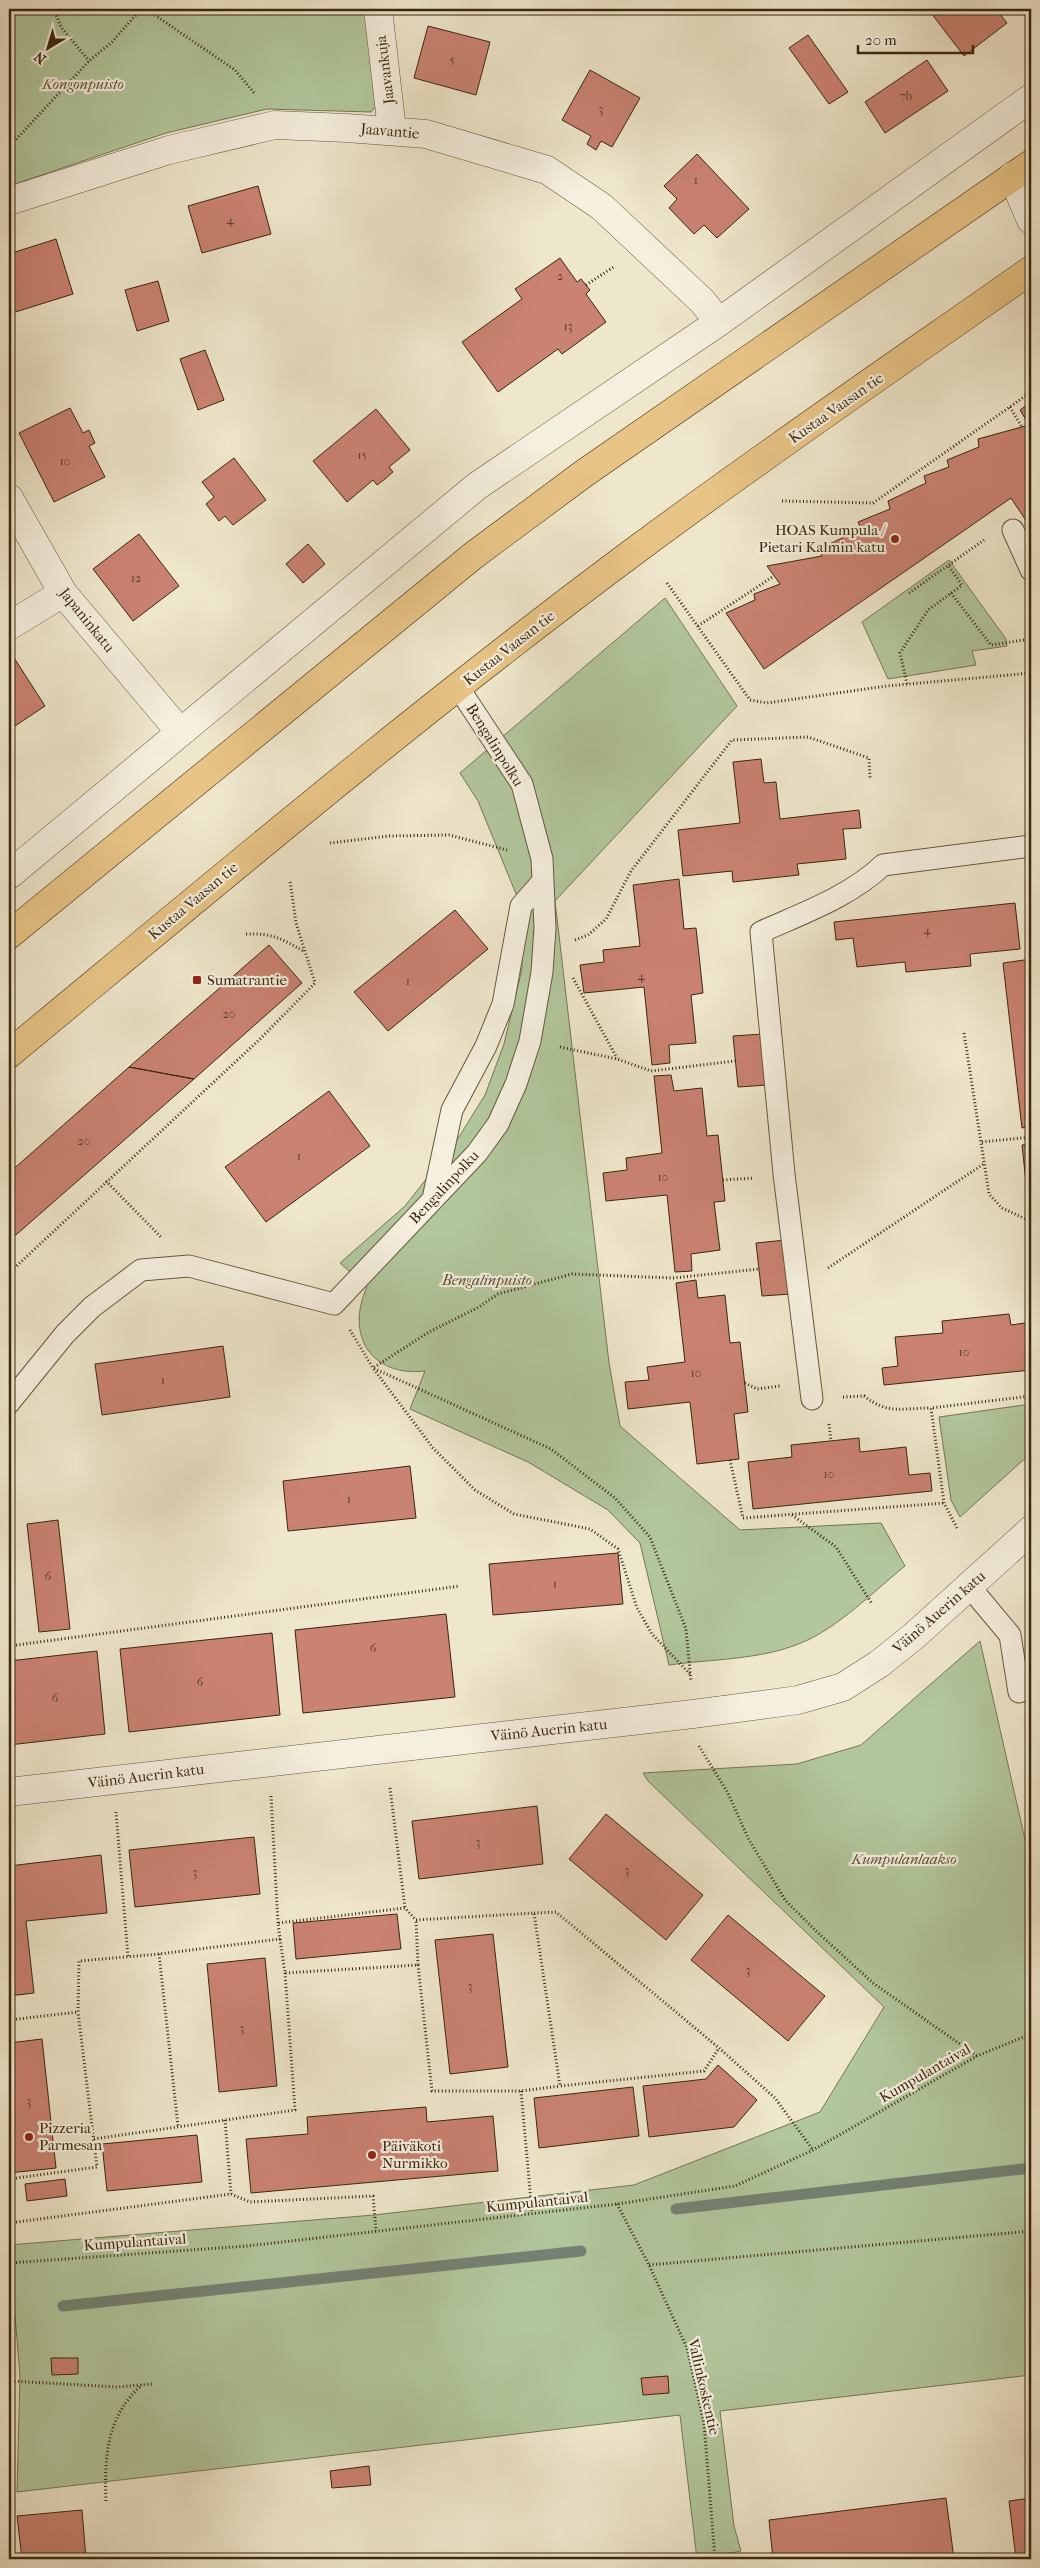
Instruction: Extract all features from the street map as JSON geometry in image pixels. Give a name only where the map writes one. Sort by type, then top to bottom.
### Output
[{"type":"main road","points":[[9,935],[239,745],[490,543],[586,472],[1025,177]]},
{"type":"main road","name":"Kustaa Vaasan tie","points":[[9,1054],[291,820],[458,687],[640,547],[1031,270]]},
{"type":"street","name":"Jaavankuja","points":[[378,9],[392,130]]},
{"type":"street","points":[[9,876],[477,486],[719,322],[1031,98]]},
{"type":"street","name":"Jaavantie","points":[[9,201],[169,150],[275,125],[392,130],[426,134],[547,170],[602,207],[702,301],[719,322]]},
{"type":"street","points":[[1025,177],[1031,220]]},
{"type":"street","name":"Japaninkatu","points":[[9,498],[63,593],[180,732]]},
{"type":"street","points":[[9,626],[63,593]]},
{"type":"street","name":"Väinö Auerin katu","points":[[9,1792],[693,1714],[798,1700],[843,1687],[879,1664],[1031,1530]]},
{"type":"lane","points":[[1013,530],[1031,570]]},
{"type":"lane","name":"Bengalinpolku","points":[[334,1304],[477,1153],[498,1124],[516,1084],[530,1041],[542,972],[545,928],[542,859],[522,784],[458,687]]},
{"type":"lane","points":[[812,1399],[784,1174],[761,932],[839,896],[868,879],[883,865],[1031,846]]},
{"type":"lane","points":[[433,1199],[452,1110],[486,1046],[503,1004],[521,906],[544,881]]},
{"type":"lane","points":[[9,1403],[66,1334],[92,1307],[141,1270],[189,1266],[334,1304]]},
{"type":"lane","points":[[969,1586],[1010,1634],[1019,1692]]},
{"type":"path","points":[[54,9],[61,27],[89,61]]},
{"type":"path","points":[[9,147],[89,61],[112,42],[141,9]]},
{"type":"path","points":[[146,9],[235,70],[268,109],[275,125]]},
{"type":"path","points":[[586,285],[623,261]]},
{"type":"path","points":[[782,501],[873,503],[1031,392]]},
{"type":"path","points":[[1010,407],[1022,427]]},
{"type":"path","points":[[909,593],[986,539]]},
{"type":"path","points":[[907,684],[900,653],[928,610],[962,585],[948,565]]},
{"type":"path","points":[[698,626],[774,576]]},
{"type":"path","points":[[667,582],[750,700],[767,704],[907,684],[1031,673]]},
{"type":"path","points":[[951,593],[991,645],[1031,639]]},
{"type":"path","points":[[545,928],[572,941],[588,935],[606,920],[631,871],[732,740],[808,737],[869,758],[870,779]]},
{"type":"path","points":[[330,843],[389,836],[449,835],[542,859]]},
{"type":"path","points":[[9,1273],[260,1039],[315,983],[296,923],[290,881]]},
{"type":"path","points":[[545,928],[617,1059]]},
{"type":"path","points":[[246,934],[264,933],[278,936],[306,952]]},
{"type":"path","points":[[964,1033],[989,1194],[1002,1208],[1030,1221]]},
{"type":"path","points":[[530,1041],[617,1059],[652,1072],[735,1062]]},
{"type":"path","points":[[982,1142],[1031,1137]]},
{"type":"path","points":[[798,1288],[985,1164]]},
{"type":"path","points":[[106,1181],[189,1266]]},
{"type":"path","points":[[373,1368],[429,1332],[479,1307],[498,1294],[572,1274],[673,1278],[759,1269]]},
{"type":"path","points":[[334,1304],[373,1368],[433,1448],[475,1490],[514,1514],[590,1530],[618,1549],[637,1608],[652,1634],[691,1674],[686,1629],[650,1537],[616,1498],[551,1449],[373,1368]]},
{"type":"path","points":[[812,1399],[864,1396],[878,1407],[892,1410],[931,1408],[1031,1396]]},
{"type":"path","points":[[931,1408],[944,1503],[957,1528]]},
{"type":"path","points":[[730,1460],[743,1518],[944,1503]]},
{"type":"path","points":[[792,1515],[836,1547],[872,1604]]},
{"type":"path","points":[[9,1646],[460,1586]]},
{"type":"path","points":[[706,1759],[728,1793],[748,1838],[784,1900],[873,1983],[977,2056]]},
{"type":"path","points":[[390,1788],[404,1908],[416,1920],[418,1965],[432,2091],[521,2091],[704,2071],[719,2048]]},
{"type":"path","points":[[94,2139],[296,2110],[285,1973],[278,1923],[271,1795]]},
{"type":"path","points":[[116,1812],[128,1957]]},
{"type":"path","points":[[278,1923],[404,1908]]},
{"type":"path","points":[[416,1920],[556,1912],[776,2098],[813,2150]]},
{"type":"path","points":[[534,1913],[560,2086]]},
{"type":"path","points":[[9,2179],[97,2167],[78,2012],[79,1961],[159,1954],[280,1939]]},
{"type":"path","points":[[159,1954],[178,2126]]},
{"type":"path","points":[[285,1973],[418,1965]]},
{"type":"path","points":[[9,2020],[78,2012]]},
{"type":"path","name":"Kumpulantaival","points":[[9,2263],[246,2246],[617,2204],[735,2186],[813,2150],[977,2056],[1031,2034]]},
{"type":"path","points":[[521,2091],[532,2213]]},
{"type":"path","points":[[225,2120],[231,2194]]},
{"type":"path","points":[[9,2223],[231,2194],[250,2202],[373,2196],[376,2231]]},
{"type":"path","name":"Vallinkoskentie","points":[[617,2204],[649,2264],[688,2348],[704,2423],[715,2559]]},
{"type":"path","points":[[649,2264],[1031,2231]]},
{"type":"path","points":[[11,2381],[117,2387],[152,2384]]},
{"type":"path","points":[[106,2501],[105,2460],[110,2435],[122,2406],[143,2385]]},
{"type":"green space","name":"Kongonpuisto","points":[[9,9],[367,9],[378,104],[371,112],[267,109],[166,133],[9,186]]},
{"type":"green space","points":[[949,560],[1006,639],[1007,646],[972,651],[976,665],[888,679],[862,622]]},
{"type":"green space","name":"Bengalinpuisto","points":[[665,598],[737,706],[555,901],[609,1363],[620,1426],[740,1530],[881,1523],[905,1566],[842,1619],[801,1643],[785,1649],[753,1656],[669,1665],[640,1543],[608,1510],[528,1462],[410,1409],[425,1371],[406,1371],[390,1367],[377,1360],[368,1349],[361,1336],[359,1321],[361,1305],[367,1287],[340,1263],[405,1206],[457,1140],[485,1095],[504,1044],[522,969],[521,906],[478,801],[460,773]]},
{"type":"green space","points":[[1031,1404],[1031,1453],[960,1517],[951,1500],[939,1417]]},
{"type":"green space","name":"Kumpulanlaakso","points":[[980,1641],[1031,1866],[1031,2375],[720,2411],[734,2526],[741,2551],[697,2559],[680,2415],[17,2492],[20,2375],[9,2245],[374,2215],[634,2185],[820,2112],[884,2007],[648,1781],[643,1773],[797,1764],[861,1745]]},
{"type":"building","points":[[928,9],[996,9],[1007,23],[964,56]]},
{"type":"building","points":[[428,26],[490,42],[476,95],[414,78]]},
{"type":"building","points":[[808,35],[848,92],[829,104],[789,48]]},
{"type":"building","points":[[927,60],[948,91],[885,133],[865,102]]},
{"type":"building","points":[[590,70],[640,98],[612,147],[601,141],[596,150],[587,144],[591,136],[562,120]]},
{"type":"building","points":[[697,154],[749,209],[717,238],[704,225],[694,234],[669,208],[677,199],[664,186]]},
{"type":"building","points":[[258,186],[271,234],[202,253],[188,206]]},
{"type":"building","points":[[56,239],[73,294],[9,314],[9,254]]},
{"type":"building","points":[[560,258],[577,282],[581,279],[590,290],[586,294],[606,322],[562,354],[558,349],[498,392],[462,342],[522,299],[515,289]]},
{"type":"building","points":[[158,281],[169,321],[137,331],[125,290]]},
{"type":"building","points":[[205,350],[224,400],[198,410],[180,359]]},
{"type":"building","name":"HOAS Kumpula / Pietari Kalmin katu","points":[[1031,402],[1031,528],[1011,498],[764,669],[726,613],[755,600],[754,594],[780,584],[767,566],[822,556],[819,549],[861,529],[858,522],[890,509],[888,501],[926,483],[924,476],[949,467],[947,460],[979,447],[978,439],[1029,425],[1020,410]]},
{"type":"building","points":[[70,408],[83,433],[89,430],[95,443],[89,446],[105,477],[54,502],[19,433]]},
{"type":"building","points":[[376,409],[410,450],[389,467],[393,472],[385,479],[377,485],[373,480],[347,502],[313,461]]},
{"type":"building","points":[[234,458],[266,500],[233,525],[225,516],[219,521],[206,504],[214,497],[202,482]]},
{"type":"building","points":[[139,534],[179,586],[133,621],[93,569]]},
{"type":"building","points":[[308,544],[325,564],[303,583],[286,564]]},
{"type":"building","points":[[9,650],[45,706],[9,730]]},
{"type":"building","points":[[761,759],[764,783],[776,782],[780,819],[859,810],[861,828],[843,829],[846,859],[797,864],[799,875],[733,882],[732,871],[683,876],[678,830],[740,823],[733,762]]},
{"type":"building","points":[[679,879],[684,929],[696,928],[703,993],[691,995],[696,1043],[669,1045],[670,1063],[652,1065],[644,987],[584,993],[580,965],[604,962],[603,950],[640,946],[633,885]]},
{"type":"building","points":[[1015,903],[1020,949],[970,954],[971,966],[906,972],[905,962],[857,967],[853,938],[836,940],[834,922]]},
{"type":"building","points":[[455,910],[488,949],[388,1031],[354,992]]},
{"type":"building","points":[[269,945],[302,983],[194,1079],[129,1067]]},
{"type":"building","points":[[1031,959],[1031,1126],[1022,1128],[1003,963]]},
{"type":"building","points":[[763,1034],[768,1085],[738,1087],[733,1036]]},
{"type":"building","points":[[129,1067],[194,1079],[9,1241],[9,1173]]},
{"type":"building","points":[[671,1075],[674,1091],[702,1088],[707,1136],[718,1135],[725,1201],[714,1202],[720,1250],[691,1254],[692,1271],[675,1272],[667,1195],[606,1201],[603,1173],[627,1170],[626,1158],[662,1153],[654,1076]]},
{"type":"building","points":[[329,1091],[370,1146],[266,1222],[225,1167]]},
{"type":"building","points":[[1031,1144],[1031,1229],[1022,1145]]},
{"type":"building","points":[[786,1240],[791,1294],[762,1296],[756,1243]]},
{"type":"building","points":[[696,1280],[698,1298],[725,1295],[730,1343],[740,1342],[748,1412],[734,1414],[739,1459],[697,1464],[690,1402],[628,1409],[625,1382],[649,1380],[647,1367],[685,1362],[676,1283]]},
{"type":"building","points":[[1009,1314],[1011,1325],[1031,1322],[1031,1370],[884,1385],[882,1368],[898,1366],[895,1337],[943,1333],[942,1321]]},
{"type":"building","points":[[223,1346],[230,1397],[102,1415],[95,1364]]},
{"type":"building","points":[[859,1438],[860,1452],[906,1447],[909,1475],[930,1473],[932,1491],[753,1509],[748,1462],[792,1457],[791,1445]]},
{"type":"building","points":[[410,1466],[416,1518],[288,1531],[283,1481]]},
{"type":"building","points":[[58,1520],[70,1629],[39,1632],[27,1524]]},
{"type":"building","points":[[618,1553],[623,1604],[493,1615],[489,1564]]},
{"type":"building","points":[[446,1614],[455,1697],[303,1713],[295,1630]]},
{"type":"building","points":[[272,1633],[280,1715],[129,1732],[120,1649]]},
{"type":"building","points":[[97,1651],[105,1734],[9,1745],[9,1661]]},
{"type":"building","points":[[537,1806],[543,1864],[419,1879],[412,1821]]},
{"type":"building","points":[[606,1814],[703,1895],[666,1940],[569,1859]]},
{"type":"building","points":[[254,1837],[260,1894],[135,1907],[129,1850]]},
{"type":"building","points":[[101,1855],[107,1913],[26,1921],[34,1993],[9,1996],[9,1866]]},
{"type":"building","points":[[397,1914],[401,1949],[296,1959],[293,1923]]},
{"type":"building","points":[[728,1915],[825,1996],[788,2041],[691,1960]]},
{"type":"building","points":[[493,1934],[508,2067],[450,2074],[435,1940]]},
{"type":"building","points":[[265,1958],[277,2086],[219,2092],[207,1964]]},
{"type":"building","points":[[42,2039],[56,2168],[9,2173],[9,2043]]},
{"type":"building","points":[[718,2065],[757,2100],[734,2127],[649,2137],[643,2086],[706,2079]]},
{"type":"building","points":[[633,2087],[639,2136],[539,2148],[534,2098]]},
{"type":"building","name":"Päiväkoti Nurmikko","points":[[426,2107],[427,2122],[493,2116],[498,2171],[251,2193],[246,2139],[308,2134],[307,2117]]},
{"type":"building","points":[[197,2135],[202,2182],[107,2191],[102,2144]]},
{"type":"building","points":[[65,2179],[67,2196],[27,2201],[25,2184]]},
{"type":"building","points":[[51,2358],[78,2358],[78,2374],[52,2375]]},
{"type":"building","points":[[668,2376],[669,2393],[643,2395],[641,2378]]},
{"type":"building","points":[[369,2466],[371,2485],[332,2488],[330,2471]]},
{"type":"building","points":[[946,2498],[954,2559],[773,2559],[769,2520]]},
{"type":"building","points":[[1031,2498],[1031,2558],[1016,2559],[1009,2501]]},
{"type":"building","points":[[82,2510],[86,2559],[22,2559],[17,2516]]},
{"type":"waterway","points":[[676,2209],[1031,2168]]},
{"type":"waterway","points":[[63,2306],[581,2251]]},
{"type":"place","name":"HOAS Kumpula / Pietari Kalmin katu","points":[[895,539]]},
{"type":"place","name":"Sumatrantie","points":[[197,980]]},
{"type":"place","name":"Pizzeria Parmesan","points":[[29,2137]]},
{"type":"place","name":"Päiväkoti Nurmikko","points":[[372,2155]]}]
